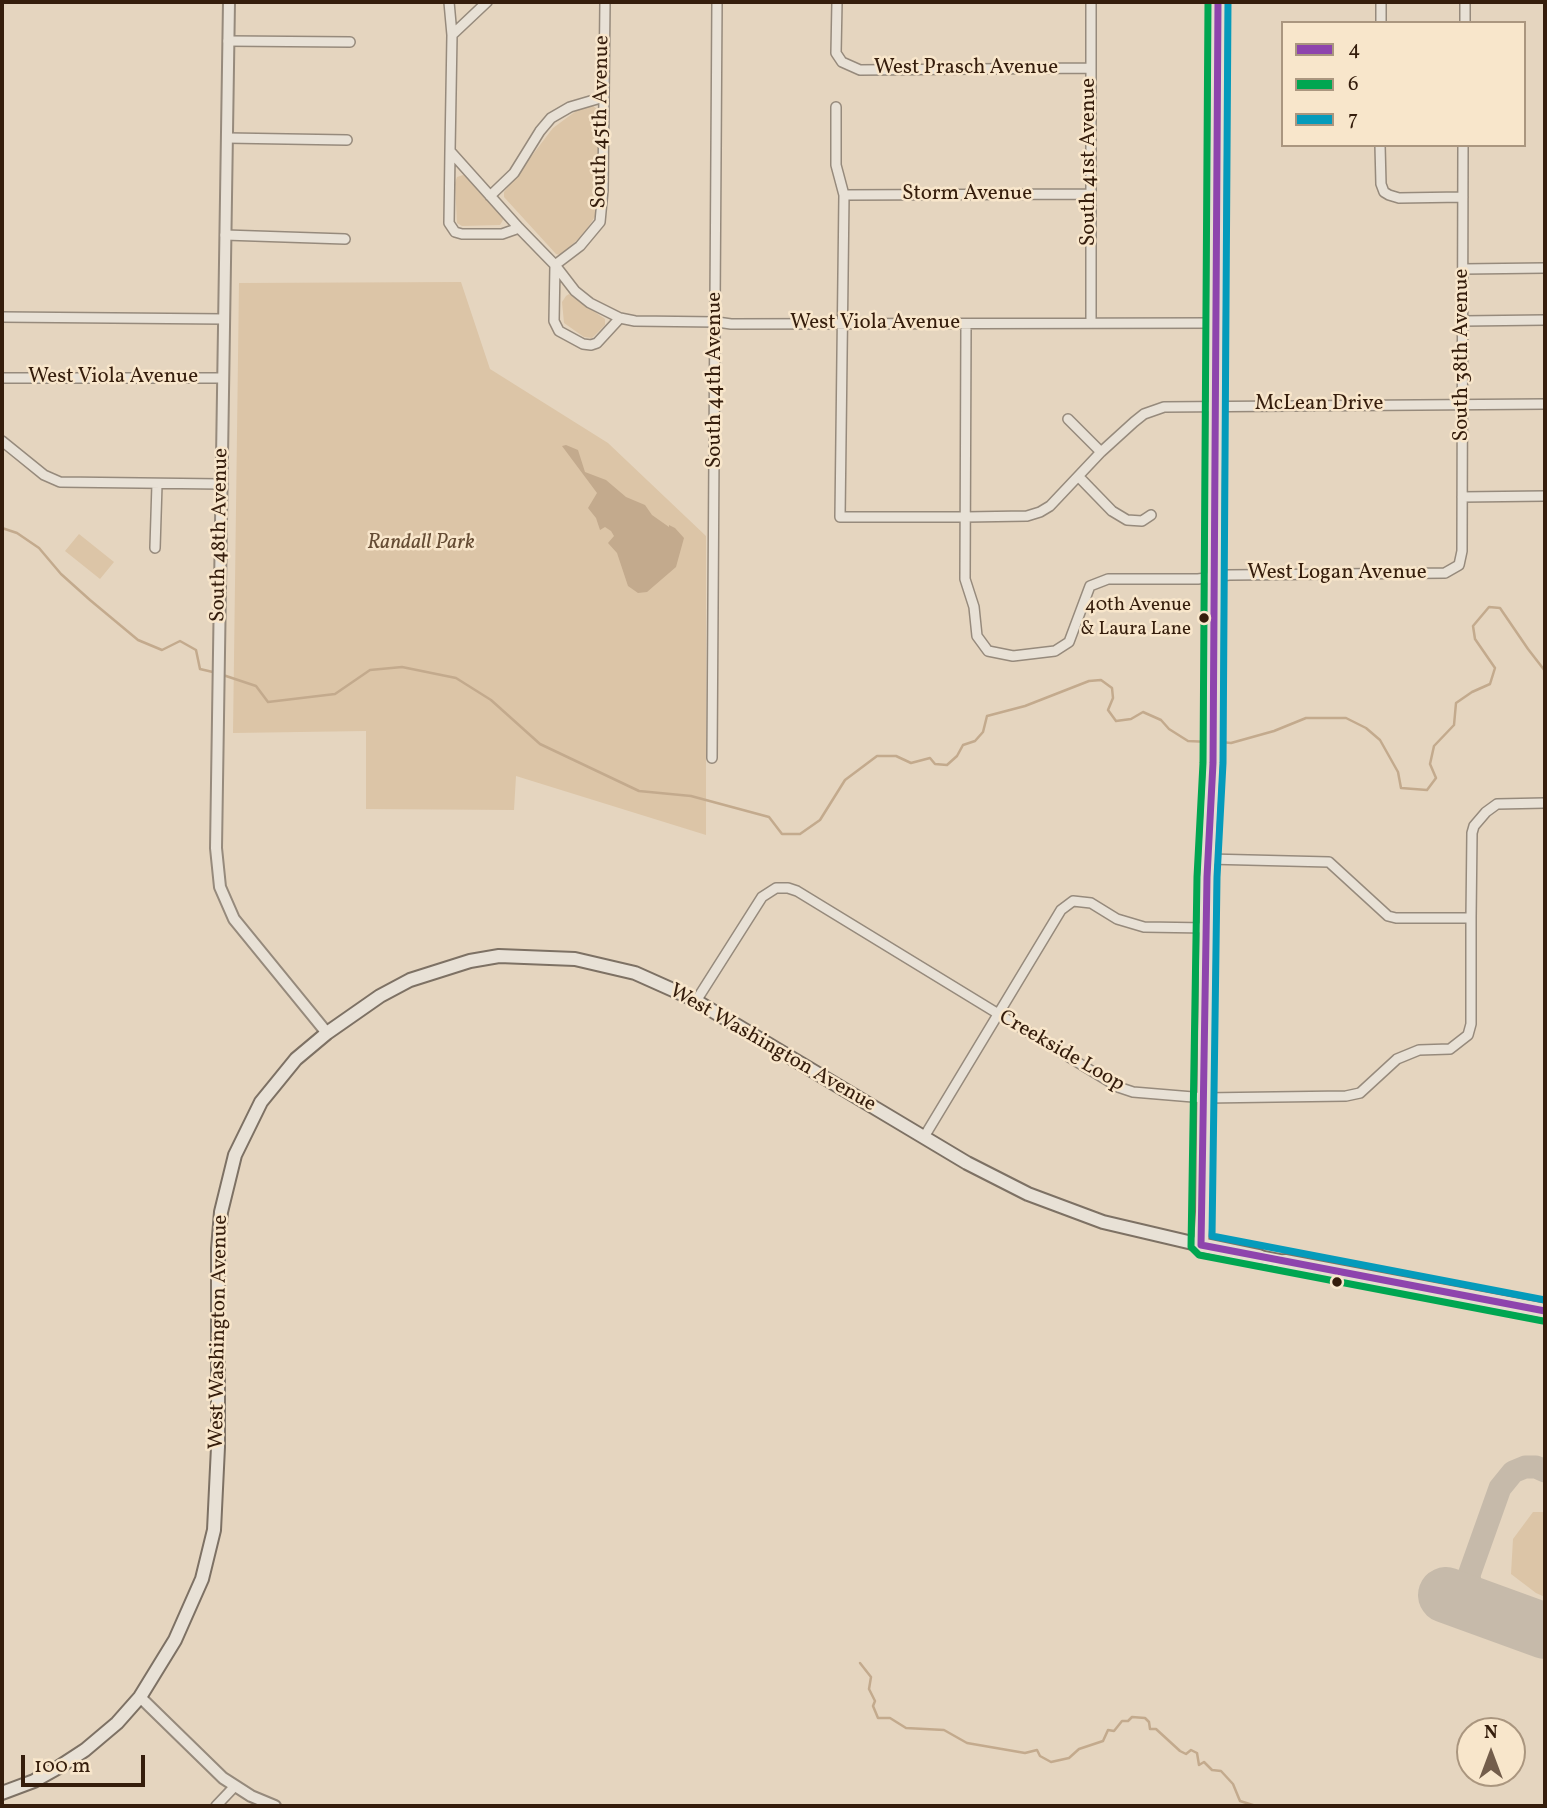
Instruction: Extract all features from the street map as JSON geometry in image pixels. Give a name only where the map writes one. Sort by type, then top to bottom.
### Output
[{"type":"main road","points":[[1201,1245],[1208,859],[1213,763],[1218,2]]},
{"type":"main road","name":"West Washington Avenue","points":[[2,1793],[34,1781],[85,1750],[117,1723],[140,1698],[175,1640],[202,1579],[214,1530],[218,1447],[220,1212],[235,1155],[261,1102],[296,1059],[327,1032],[380,996],[410,980],[470,961],[499,957],[575,959],[635,973],[696,1001],[967,1163],[1028,1194],[1102,1222],[1259,1257],[1545,1311]]},
{"type":"street","name":"South 48th Avenue","points":[[229,2],[216,848],[220,887],[234,919],[327,1032]]},
{"type":"street","points":[[449,2],[452,35],[449,223],[455,232],[462,234],[502,234],[519,228]]},
{"type":"street","points":[[452,35],[487,2]]},
{"type":"street","name":"South 45th Avenue","points":[[555,265],[580,246],[600,222],[603,190],[605,2]]},
{"type":"street","name":"South 44th Avenue","points":[[712,758],[717,321],[717,2]]},
{"type":"street","name":"West Prasch Avenue","points":[[837,2],[836,53],[842,62],[860,70],[1091,68]]},
{"type":"street","name":"South 41st Avenue","points":[[1091,2],[1091,322]]},
{"type":"street","points":[[1381,2],[1381,21]]},
{"type":"street","points":[[1465,2],[1465,21]]},
{"type":"street","points":[[228,41],[350,42]]},
{"type":"street","points":[[490,196],[514,173],[551,118],[570,107],[604,97]]},
{"type":"street","points":[[836,107],[836,165],[845,195],[844,323]]},
{"type":"street","points":[[227,138],[346,140]]},
{"type":"street","points":[[1380,147],[1380,179],[1384,192],[1399,198],[1463,197]]},
{"type":"street","name":"South 38th Avenue","points":[[1459,565],[1462,551],[1463,147]]},
{"type":"street","name":"West Viola Avenue","points":[[450,151],[555,265],[575,291],[590,303],[620,318],[635,321],[717,321],[731,324],[1215,323]]},
{"type":"street","name":"Storm Avenue","points":[[845,195],[1090,194]]},
{"type":"street","points":[[225,235],[345,239]]},
{"type":"street","points":[[555,265],[554,321],[559,331],[583,345],[591,345],[597,343],[620,318]]},
{"type":"street","points":[[1463,269],[1545,268]]},
{"type":"street","points":[[2,317],[224,319]]},
{"type":"street","points":[[1463,321],[1545,320]]},
{"type":"street","name":"McLean Drive","points":[[844,323],[840,517],[1027,516],[1040,513],[1050,506],[1101,452],[1134,422],[1152,410],[1214,406],[1545,404]]},
{"type":"street","points":[[966,324],[966,517]]},
{"type":"street","name":"West Viola Avenue","points":[[2,378],[223,378]]},
{"type":"street","points":[[1068,419],[1101,452]]},
{"type":"street","points":[[2,441],[44,475],[60,482],[221,484]]},
{"type":"street","points":[[1079,477],[1112,511],[1127,520],[1142,521],[1151,514]]},
{"type":"street","points":[[155,548],[157,484]]},
{"type":"street","points":[[1462,497],[1545,496]]},
{"type":"street","name":"West Logan Avenue","points":[[966,517],[965,579],[974,607],[977,636],[988,651],[1013,656],[1055,651],[1069,642],[1090,586],[1108,579],[1445,573],[1459,565]]},
{"type":"street","name":"Creekside Loop","points":[[696,1001],[762,897],[776,888],[788,888],[1118,1087],[1133,1092],[1205,1098],[1346,1096],[1360,1093],[1397,1059],[1410,1052],[1450,1049],[1468,1035],[1471,1024],[1474,825],[1497,804],[1545,803]]},
{"type":"street","points":[[1208,859],[1329,862],[1388,916],[1471,918]]},
{"type":"street","points":[[924,1138],[1061,910],[1073,901],[1091,903],[1117,919],[1144,927],[1207,928]]},
{"type":"street","points":[[140,1698],[214,1770],[235,1786],[275,1806]]},
{"type":"street","points":[[216,1806],[235,1786]]},
{"type":"green space","points":[[592,105],[599,114],[596,215],[583,235],[560,255],[556,254],[504,197],[504,192],[553,128],[576,111]]},
{"type":"green space","points":[[467,176],[503,216],[500,225],[462,226],[457,223],[455,183],[457,177]]},
{"type":"green space","name":"Randall Park","points":[[461,282],[490,369],[608,443],[706,536],[706,835],[516,776],[514,810],[366,809],[366,731],[233,733],[239,283]]},
{"type":"green space","points":[[569,294],[605,319],[605,325],[592,338],[584,337],[564,323],[562,302]]},
{"type":"green space","points":[[79,534],[114,562],[100,579],[65,551]]},
{"type":"green space","points":[[1533,1512],[1545,1512],[1545,1597],[1511,1574],[1513,1539]]},
{"type":"shaded area","points":[[562,446],[578,450],[585,472],[606,480],[626,497],[645,505],[652,515],[675,528],[684,538],[676,567],[647,592],[638,593],[628,586],[617,553],[608,543],[614,536],[605,527],[600,530],[596,518],[588,508],[597,493]]},
{"type":"waterway","points":[[2,528],[17,533],[39,548],[61,574],[138,640],[162,650],[180,641],[196,650],[200,669],[217,673]]},
{"type":"waterway","points":[[1220,742],[1231,743],[1274,731],[1306,718],[1346,718],[1366,728],[1380,740],[1398,772],[1401,788],[1427,790],[1436,778],[1430,764],[1434,746],[1454,725],[1456,703],[1490,684],[1495,668],[1475,639],[1473,626],[1489,607],[1500,608],[1545,671]]},
{"type":"waterway","points":[[223,675],[256,686],[268,702],[335,694],[370,670],[402,667],[456,678],[491,700],[540,744],[639,791],[691,796],[769,817],[782,834],[800,834],[820,820],[845,780],[877,756],[896,756],[911,763],[930,758],[935,764],[947,765],[957,756],[963,745],[975,741],[983,732],[987,716],[1025,706],[1089,681],[1101,680],[1112,688],[1113,698],[1108,710],[1116,721],[1131,719],[1143,712],[1161,720],[1169,729],[1188,741],[1210,742]]},
{"type":"waterway","points":[[860,1663],[871,1677],[869,1689],[875,1701],[873,1706],[878,1718],[890,1718],[906,1728],[944,1730],[967,1743],[1025,1753],[1037,1750],[1040,1756],[1051,1762],[1069,1758],[1079,1749],[1103,1741],[1108,1730],[1114,1731],[1122,1721],[1128,1721],[1132,1717],[1145,1718],[1150,1729],[1156,1729],[1180,1751],[1186,1754],[1191,1750],[1197,1753],[1199,1765],[1204,1762],[1212,1770],[1221,1771],[1233,1784],[1240,1801],[1256,1806]]},
{"type":"taxiway","points":[[1484,1609],[1471,1590],[1469,1575],[1500,1488],[1513,1472],[1525,1467],[1536,1467],[1545,1471]]},
{"type":"runway","points":[[1446,1595],[1545,1631]]},
{"type":"transit line","name":"6","points":[[1208,2],[1203,763],[1197,877],[1191,1247],[1199,1255],[1543,1321]]},
{"type":"transit line","name":"4","points":[[1218,2],[1213,763],[1207,877],[1201,1245],[1545,1311]]},
{"type":"transit line","name":"7","points":[[1228,2],[1223,763],[1217,877],[1212,1236],[1545,1300]]},
{"type":"place","name":"40th Avenue & Laura Lane","points":[[1204,618]]}]
